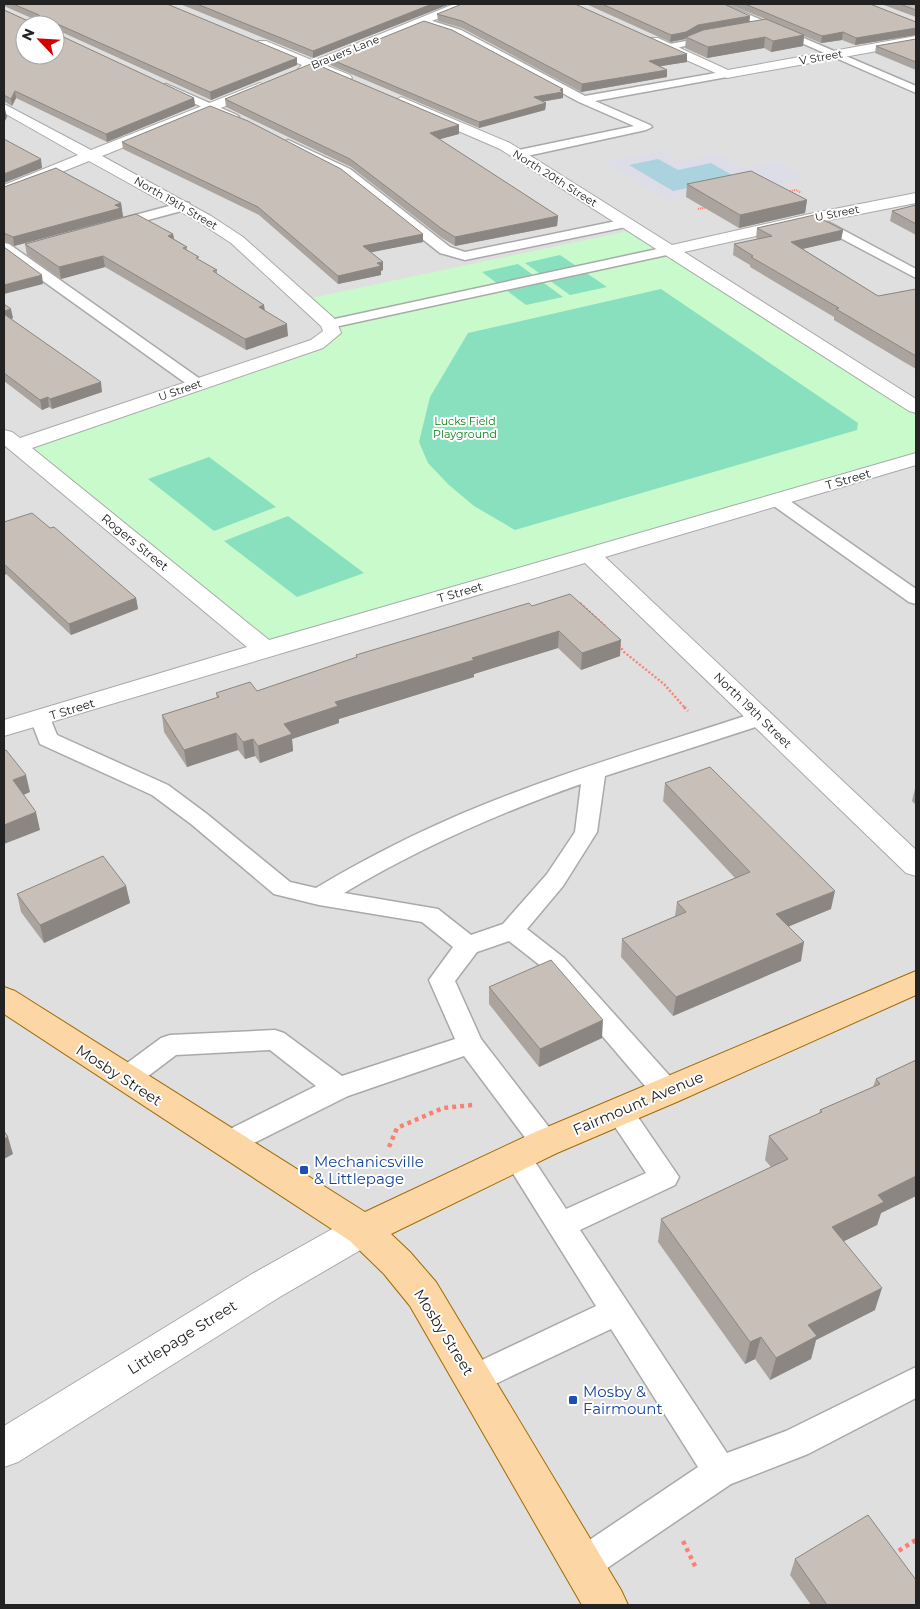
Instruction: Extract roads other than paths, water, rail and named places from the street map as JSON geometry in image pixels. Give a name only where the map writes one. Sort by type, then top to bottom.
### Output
[{"type":"main road","name":"Fairmount Avenue","points":[[363,1230],[530,1149],[667,1092],[916,982]]},
{"type":"main road","name":"Mosby Street","points":[[4,999],[125,1079],[363,1230],[397,1263],[423,1294],[606,1605]]},
{"type":"street","name":"Brauers Lane","points":[[288,76],[464,4]]},
{"type":"street","points":[[642,35],[726,74]]},
{"type":"street","points":[[253,40],[360,84]]},
{"type":"street","name":"V Street","points":[[726,74],[916,40]]},
{"type":"street","points":[[4,190],[271,83]]},
{"type":"street","name":"North 20th Street","points":[[388,96],[471,130],[518,154],[916,407]]},
{"type":"street","name":"North 19th Street","points":[[4,108],[184,206],[237,240],[330,324]]},
{"type":"street","name":"U Street","points":[[671,250],[814,218],[916,198]]},
{"type":"street","name":"U Street","points":[[10,441],[197,384],[317,344],[332,333],[330,324]]},
{"type":"street","name":"Rogers Street","points":[[10,441],[265,649]]},
{"type":"street","name":"T Street","points":[[5,725],[41,718],[265,649],[916,459]]},
{"type":"street","name":"North 19th Street","points":[[589,554],[916,866]]},
{"type":"street","name":"Littlepage Street","points":[[4,1448],[265,1286],[363,1230]]},
{"type":"lane","points":[[717,4],[916,90]]},
{"type":"lane","points":[[423,21],[457,32],[583,100],[646,127],[518,154]]},
{"type":"lane","points":[[749,28],[766,25]]},
{"type":"lane","points":[[668,47],[689,43],[698,37],[724,32]]},
{"type":"lane","points":[[583,100],[726,74]]},
{"type":"lane","points":[[156,82],[244,122]]},
{"type":"lane","points":[[280,140],[346,172],[445,250],[465,256],[626,223]]},
{"type":"lane","points":[[98,230],[184,206]]},
{"type":"lane","points":[[814,218],[916,274]]},
{"type":"lane","points":[[8,250],[31,248]]},
{"type":"lane","points":[[8,250],[197,384]]},
{"type":"lane","points":[[330,324],[671,250]]},
{"type":"lane","points":[[777,500],[916,598]]},
{"type":"lane","points":[[41,718],[48,739],[160,790],[200,819],[282,888],[318,897],[429,915],[468,946]]},
{"type":"lane","points":[[318,897],[355,875],[484,813],[594,773],[761,718]]},
{"type":"lane","points":[[594,773],[586,832],[555,880],[512,930],[468,946],[442,980],[470,1044],[530,1149],[561,1226],[720,1472]]},
{"type":"lane","points":[[512,930],[555,964],[667,1092]]},
{"type":"lane","points":[[125,1079],[170,1045],[275,1040],[338,1088]]},
{"type":"lane","points":[[228,1144],[338,1088],[470,1044]]},
{"type":"lane","points":[[561,1226],[665,1177],[619,1112]]},
{"type":"lane","points":[[474,1379],[616,1312]]},
{"type":"lane","points":[[582,1565],[720,1472],[796,1443],[916,1382]]},
{"type":"water","points":[[658,159],[678,170],[711,163],[737,178],[673,191],[629,165]]},
{"type":"place","name":"Mechanicsville & Littlepage","points":[[304,1170]]},
{"type":"place","name":"Mosby & Fairmount","points":[[573,1400]]},
{"type":"park label","name":"Lucks Field Playground","points":[[465,427]]}]
